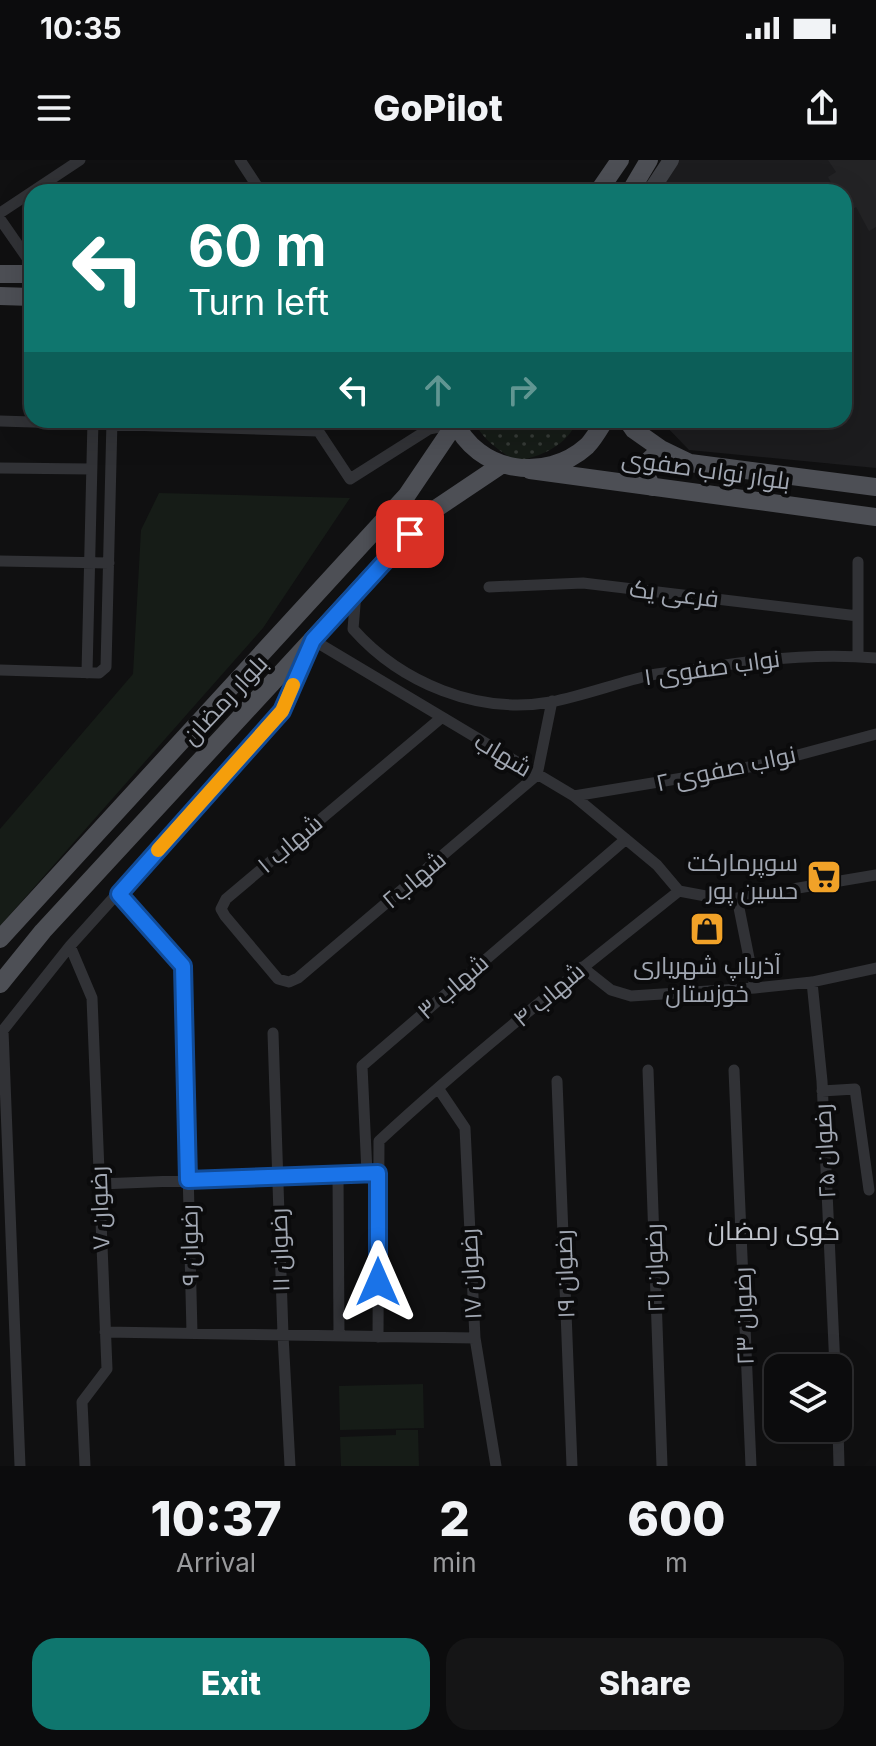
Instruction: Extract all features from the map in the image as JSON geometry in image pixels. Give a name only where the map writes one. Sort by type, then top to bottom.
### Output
[{"type":"main road","points":[[604,184],[620,160]]},
{"type":"main road","points":[[635,184],[649,160]]},
{"type":"main road","points":[[0,274],[24,274]]},
{"type":"main road","points":[[0,296],[24,297]]},
{"type":"main road","name":"بلوار رمضان","points":[[0,939],[407,495],[450,428]]},
{"type":"main road","points":[[458,428],[474,449],[501,465]]},
{"type":"main road","points":[[530,470],[562,463],[589,445],[600,428]]},
{"type":"main road","name":"بلوار نواب صفوی","points":[[633,428],[661,449],[690,463],[876,487]]},
{"type":"main road","points":[[652,487],[646,475],[647,462],[661,449]]},
{"type":"main road","name":"بلوار نواب صفوی","points":[[501,465],[876,517]]},
{"type":"main road","name":"بلوار رمضان","points":[[0,984],[43,931],[428,514],[501,465]]},
{"type":"main road","points":[[182,740],[203,759]]},
{"type":"street","points":[[46,184],[80,160]]},
{"type":"street","points":[[240,160],[252,184]]},
{"type":"street","points":[[655,184],[671,160]]},
{"type":"street","points":[[24,199],[0,216],[24,253]]},
{"type":"street","points":[[0,421],[24,421]]},
{"type":"street","points":[[87,673],[93,428]]},
{"type":"street","points":[[0,670],[104,672],[112,428]]},
{"type":"street","points":[[249,428],[318,431]]},
{"type":"street","points":[[316,428],[350,479],[433,428]]},
{"type":"street","points":[[0,468],[91,469]]},
{"type":"street","points":[[0,561],[109,563]]},
{"type":"street","points":[[858,562],[858,656]]},
{"type":"street","name":"فرعی یک","points":[[489,587],[583,583],[858,616]]},
{"type":"street","name":"نواب صفوی ۱","points":[[356,592],[353,629],[370,648],[408,673],[463,699],[521,706],[552,701],[653,674],[768,657],[876,658]]},
{"type":"street","points":[[20,1466],[1,1032],[70,946],[282,711],[313,640]]},
{"type":"street","name":"شهاب","points":[[313,640],[574,796],[657,865],[679,891]]},
{"type":"street","points":[[537,775],[552,701]]},
{"type":"street","name":"شهاب ۱","points":[[289,982],[278,979],[225,916],[221,909],[226,899],[441,718]]},
{"type":"street","name":"نواب صفوی ۲","points":[[574,796],[761,765],[876,734]]},
{"type":"street","name":"شهاب۲","points":[[289,982],[298,978],[537,775]]},
{"type":"street","name":"شهاب ۳","points":[[372,1173],[362,1066],[626,839]]},
{"type":"street","points":[[679,891],[727,900],[876,875]]},
{"type":"street","name":"شهاب ۴","points":[[372,1173],[379,1141],[421,1102],[582,967],[679,891]]},
{"type":"street","name":"رضوان ۹","points":[[119,894],[183,966],[192,1333]]},
{"type":"street","points":[[737,898],[755,988]]},
{"type":"street","name":"رضوان ۷","points":[[70,946],[92,998],[107,1369],[82,1402],[85,1466]]},
{"type":"street","points":[[582,967],[611,990],[631,996],[812,982],[876,968]]},
{"type":"street","name":"رضوان ۲۵","points":[[812,982],[822,1091],[834,1354]]},
{"type":"street","name":"رضوان ۱۱","points":[[273,1033],[290,1466]]},
{"type":"street","name":"رضوان ۲۱","points":[[648,1070],[662,1466]]},
{"type":"street","name":"رضوان ۲۳","points":[[734,1070],[751,1466]]},
{"type":"street","name":"رضوان ۱۹","points":[[557,1081],[572,1466]]},
{"type":"street","name":"رضوان ۱۷","points":[[438,1088],[465,1128],[475,1338],[496,1466]]},
{"type":"street","points":[[822,1091],[855,1089],[869,1190]]},
{"type":"street","points":[[100,1184],[372,1173],[378,1337]]},
{"type":"street","points":[[338,1174],[339,1336]]},
{"type":"street","points":[[105,1332],[475,1338]]},
{"type":"street","points":[[838,1442],[839,1466]]},
{"type":"shaded area","points":[[665,160],[876,160],[876,468],[689,450],[668,428],[852,428],[852,184],[659,184]]},
{"type":"shaded area","points":[[478,428],[573,428],[552,449],[515,461]]},
{"type":"shaded area","points":[[159,493],[350,498],[263,628],[0,926],[0,829],[133,674],[141,530]]},
{"type":"shaded area","points":[[423,1384],[424,1428],[340,1430],[339,1386]]},
{"type":"shaded area","points":[[396,1430],[418,1430],[419,1466],[341,1466],[340,1437],[396,1435]]},
{"type":"building","points":[[828,160],[876,160],[876,227],[869,231],[856,207],[852,210],[852,184],[832,184],[828,177],[836,172]]},
{"type":"slow traffic","points":[[158,850],[282,711],[293,685]]},
{"type":"place","name":"سوپرمارکت حسین پور","points":[[824,877]]},
{"type":"place","name":"آذریاپ شهریاری خوزستان","points":[[707,929]]},
{"type":"district","name":"کوی رمضان","points":[[774,1231]]},
{"type":"route","points":[[378,1282],[378,1173],[188,1180],[183,966],[119,894],[282,711],[313,640],[410,534]]}]
